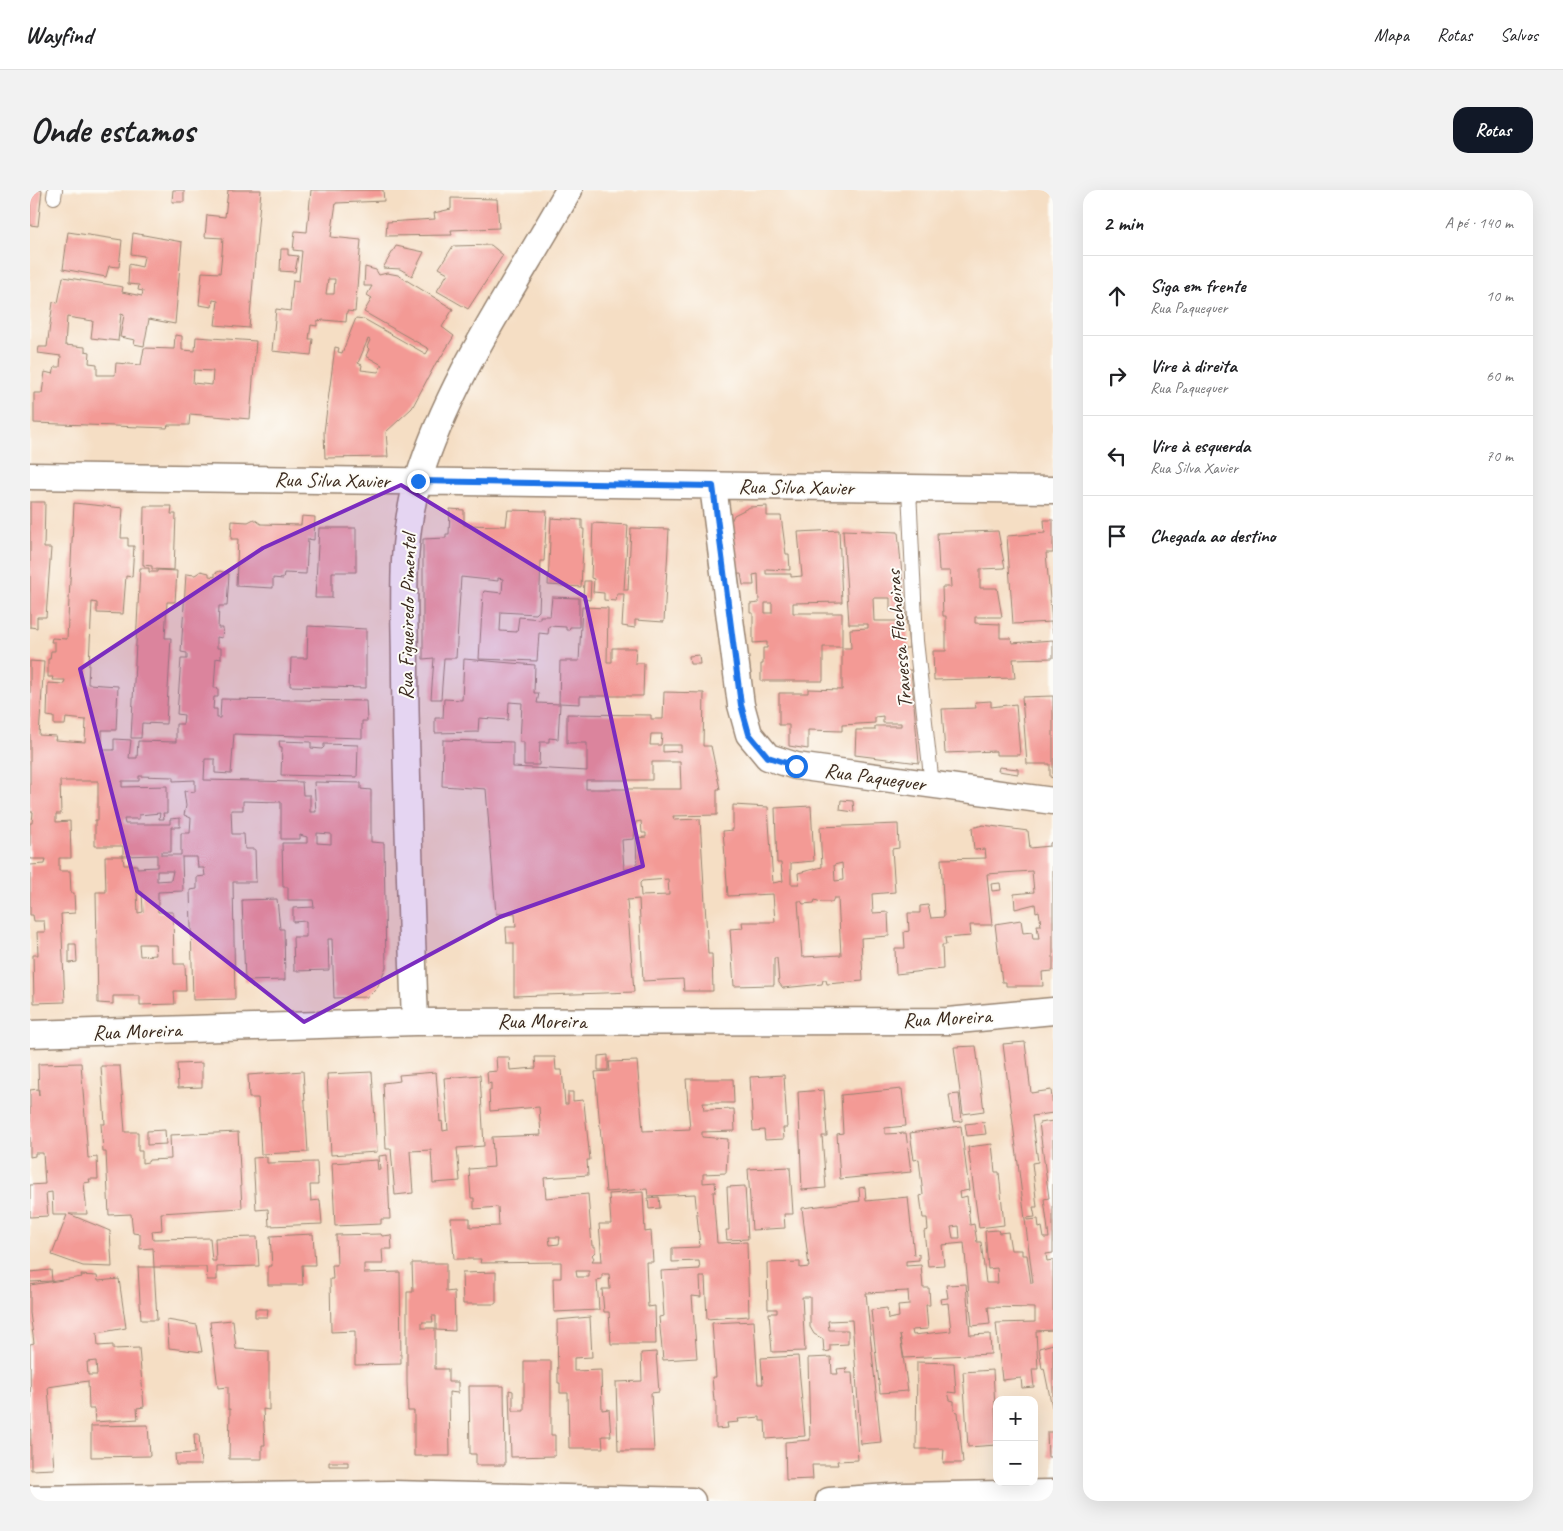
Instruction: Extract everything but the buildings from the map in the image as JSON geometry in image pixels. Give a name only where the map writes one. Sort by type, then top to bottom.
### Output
[{"type":"street","name":"Rua Figueiredo Pimentel","points":[[415,1022],[405,741],[404,550],[418,481],[438,426],[473,354],[532,257],[569,190]]},
{"type":"street","name":"Rua Silva Xavier","points":[[30,476],[1053,490]]},
{"type":"street","name":"Rua Paquequer","points":[[713,486],[741,705],[749,734],[768,757],[796,766],[1053,800]]},
{"type":"street","name":"Rua Moreira","points":[[30,1034],[415,1022],[948,1021],[1053,1011]]},
{"type":"street","points":[[829,1501],[905,1496],[1053,1493]]},
{"type":"street","points":[[30,1499],[196,1500],[392,1494],[692,1501]]},
{"type":"lane","name":"Travessa Flecheiras","points":[[909,489],[916,641],[932,785]]},
{"type":"highlighted area","points":[[401,485],[585,597],[643,866],[500,917],[304,1022],[137,891],[80,669],[263,548]]},
{"type":"route","points":[[418,481],[713,486],[741,705],[749,734],[768,757],[796,766]]}]
